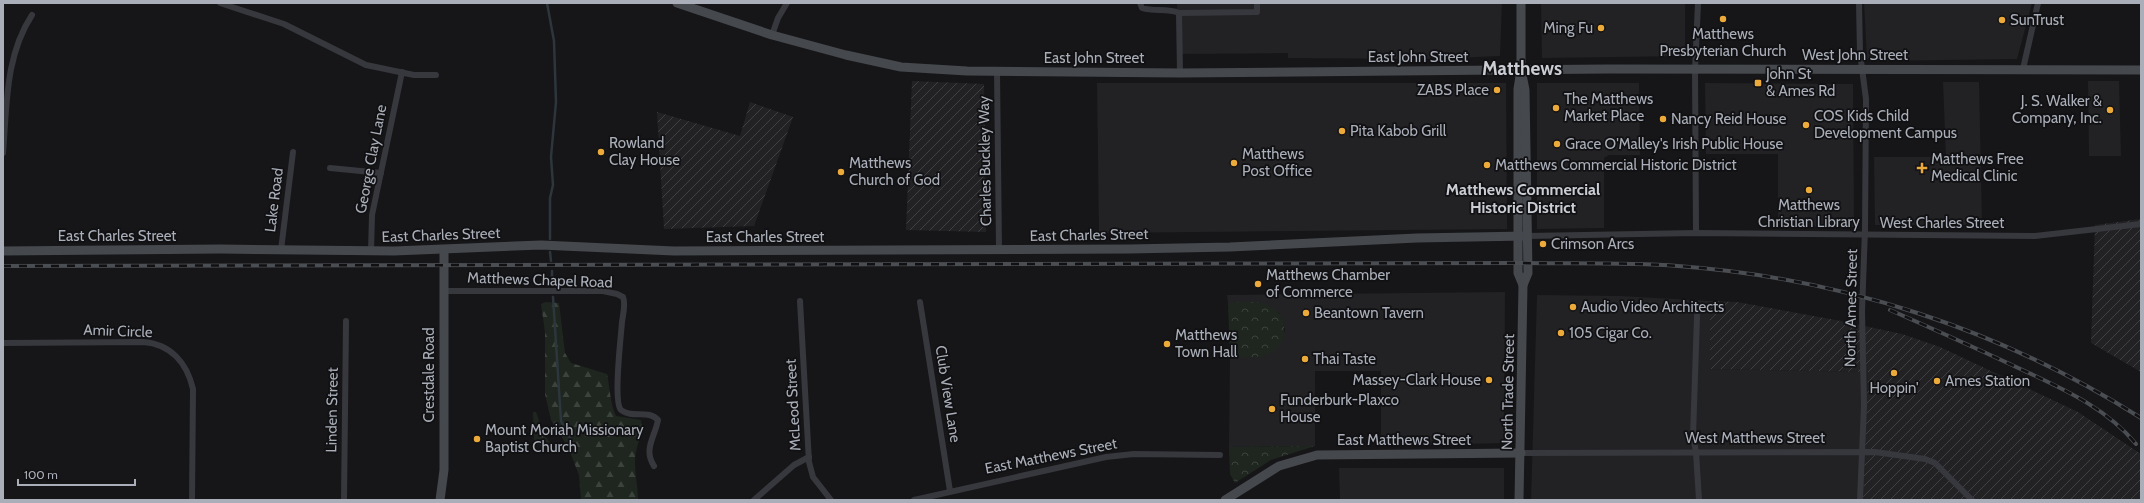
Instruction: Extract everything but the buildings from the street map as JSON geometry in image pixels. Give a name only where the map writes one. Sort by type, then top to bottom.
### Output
[{"type":"main road","name":"East John Street","points":[[678,3],[772,35],[846,55],[901,67],[997,71],[1180,73],[1521,70]]},
{"type":"main road","points":[[1521,3],[1521,70]]},
{"type":"main road","name":"West John Street","points":[[1521,70],[2141,70]]},
{"type":"main road","name":"North Trade Street","points":[[1519,500],[1523,285],[1528,273],[1525,90],[1521,70]]},
{"type":"main road","name":"North Trade Street","points":[[1521,70],[1518,89],[1518,273],[1523,285]]},
{"type":"main road","name":"East Charles Street","points":[[3,251],[371,251],[444,250],[541,245],[674,251],[999,250],[1230,247],[1416,238],[1527,236]]},
{"type":"main road","name":"Crestdale Road","points":[[440,500],[444,470],[444,250]]},
{"type":"main road","name":"East Matthews Street","points":[[1225,500],[1268,471],[1312,456],[1336,454],[1521,453]]},
{"type":"street","points":[[220,3],[279,22],[366,65],[402,72],[436,75]]},
{"type":"street","points":[[772,35],[778,18],[787,3]]},
{"type":"street","points":[[1140,3],[1142,8],[1150,10],[1172,10],[1179,13],[1257,12],[1257,3]]},
{"type":"street","points":[[1696,233],[1695,70],[1698,3]]},
{"type":"street","name":"North Ames Street","points":[[1859,3],[1862,69],[1866,99],[1865,235],[1862,312],[1864,406],[1860,500]]},
{"type":"street","points":[[2023,69],[2038,3]]},
{"type":"street","points":[[1179,13],[1180,73]]},
{"type":"street","points":[[3,153],[11,64],[18,39],[32,15]]},
{"type":"street","name":"Charles Buckley Way","points":[[997,71],[999,250]]},
{"type":"street","name":"George Clay Lane","points":[[371,251],[372,215],[402,72]]},
{"type":"street","name":"Lake Road","points":[[282,250],[293,152]]},
{"type":"street","points":[[330,168],[381,173]]},
{"type":"street","name":"West Charles Street","points":[[1527,236],[1696,233],[2035,236],[2141,224]]},
{"type":"street","name":"Matthews Chapel Road","points":[[444,291],[603,291],[623,297],[618,368],[618,403],[621,409],[627,414],[653,415],[658,420],[656,433],[648,448],[650,460],[654,466]]},
{"type":"street","name":"McLeod Street","points":[[800,301],[809,457],[813,477],[831,500]]},
{"type":"street","name":"Club View Lane","points":[[920,302],[950,491]]},
{"type":"street","points":[[1697,316],[1693,436],[1696,452],[1699,500]]},
{"type":"street","name":"Linden Street","points":[[344,500],[346,321]]},
{"type":"street","name":"Amir Circle","points":[[3,343],[143,342],[158,345],[178,357],[188,372],[193,389],[192,500]]},
{"type":"street","name":"West Matthews Street","points":[[1521,453],[1862,451],[1926,459],[1935,464],[1972,500]]},
{"type":"street","name":"East Matthews Street","points":[[914,500],[1117,455],[1220,455]]},
{"type":"street","points":[[754,500],[794,465],[809,457]]},
{"type":"shaded area","points":[[1502,3],[1500,56],[1430,59],[1288,58],[1288,53],[1178,54],[1177,4]]},
{"type":"shaded area","points":[[1541,3],[1685,3],[1685,56],[1542,58]]},
{"type":"shaded area","points":[[1864,3],[2032,3],[2017,59],[1873,61],[1867,59]]},
{"type":"shaded area","points":[[912,81],[984,84],[986,232],[906,230]]},
{"type":"shaded area","points":[[2088,81],[2119,81],[2121,156],[2089,156]]},
{"type":"shaded area","points":[[1943,82],[1979,82],[1982,225],[1875,225],[1874,157],[1946,157]]},
{"type":"shaded area","points":[[1097,83],[1506,83],[1507,229],[1099,233]]},
{"type":"shaded area","points":[[1537,83],[1639,83],[1640,155],[1609,155],[1604,158],[1604,228],[1537,229]]},
{"type":"shaded area","points":[[1705,83],[1853,84],[1854,227],[1778,226],[1778,154],[1706,154]]},
{"type":"shaded area","points":[[750,102],[793,117],[754,226],[664,229],[657,112],[740,136]]},
{"type":"shaded area","points":[[2141,219],[2141,372],[2091,343],[2095,225]]},
{"type":"shaded area","points":[[1505,292],[1504,443],[1381,446],[1381,371],[1315,371],[1315,446],[1229,447],[1230,356],[1260,356],[1285,332],[1285,329],[1279,313],[1256,303],[1228,303],[1227,295]]},
{"type":"shaded area","points":[[1537,295],[1620,296],[1710,301],[1710,369],[1868,372],[1863,500],[1531,500]]},
{"type":"shaded area","points":[[1710,301],[1737,302],[1841,321],[1902,334],[1940,347],[2078,412],[2141,454],[2141,500],[1863,500],[1868,372],[1710,369]]},
{"type":"shaded area","points":[[1339,468],[1504,468],[1504,500],[1340,500]]},
{"type":"green space","points":[[546,302],[559,303],[565,353],[571,363],[607,374],[611,401],[616,416],[641,420],[642,425],[635,457],[638,500],[581,500],[579,475],[568,447],[551,420],[545,394],[545,332],[541,304]]},
{"type":"green space","points":[[1228,303],[1261,303],[1273,308],[1279,313],[1284,328],[1284,335],[1281,343],[1276,349],[1265,356],[1230,356]]},
{"type":"green space","points":[[533,412],[536,412],[544,435],[553,446],[544,449],[534,443]]},
{"type":"green space","points":[[1315,446],[1271,460],[1235,483],[1230,474],[1229,447]]},
{"type":"waterway","points":[[547,3],[554,41],[556,102],[551,157],[553,185],[550,198],[550,239]]},
{"type":"waterway","points":[[550,252],[551,261]]},
{"type":"waterway","points":[[552,271],[552,284]]},
{"type":"waterway","points":[[553,297],[561,421],[577,451]]},
{"type":"railway","points":[[3,266],[1518,263],[1678,266],[1739,272],[1800,282],[1860,296],[1919,314],[1977,334],[2033,359],[2088,387],[2141,418]]},
{"type":"railway","points":[[1890,310],[2062,389],[2094,407],[2109,418],[2136,444]]},
{"type":"place","name":"Matthews Presbyterian Church","points":[[1723,19]]},
{"type":"place","name":"SunTrust","points":[[2002,20]]},
{"type":"place","name":"Ming Fu","points":[[1601,28]]},
{"type":"place","name":"John St & Ames Rd","points":[[1758,83]]},
{"type":"place","name":"ZABS Place","points":[[1497,90]]},
{"type":"place","name":"The Matthews Market Place","points":[[1556,108]]},
{"type":"place","name":"J. S. Walker & Company, Inc.","points":[[2110,110]]},
{"type":"place","name":"Nancy Reid House","points":[[1663,119]]},
{"type":"place","name":"COS Kids Child Development Campus","points":[[1806,125]]},
{"type":"place","name":"Pita Kabob Grill","points":[[1342,131]]},
{"type":"place","name":"Grace O'Malley's Irish Public House","points":[[1557,144]]},
{"type":"place","name":"Rowland Clay House","points":[[601,152]]},
{"type":"place","name":"Matthews Post Office","points":[[1234,163]]},
{"type":"place","name":"Matthews Commercial Historic District","points":[[1487,165]]},
{"type":"place","name":"Matthews Free Medical Clinic","points":[[1922,168]]},
{"type":"place","name":"Matthews Church of God","points":[[841,172]]},
{"type":"place","name":"Matthews Christian Library","points":[[1809,190]]},
{"type":"place","name":"Crimson Arcs","points":[[1543,244]]},
{"type":"place","name":"Matthews Chamber of Commerce","points":[[1258,284]]},
{"type":"place","name":"Audio Video Architects","points":[[1573,307]]},
{"type":"place","name":"Beantown Tavern","points":[[1306,313]]},
{"type":"place","name":"105 Cigar Co.","points":[[1561,333]]},
{"type":"place","name":"Matthews Town Hall","points":[[1167,344]]},
{"type":"place","name":"Thai Taste","points":[[1305,359]]},
{"type":"place","name":"Hoppin'","points":[[1894,373]]},
{"type":"place","name":"Massey-Clark House","points":[[1489,380]]},
{"type":"place","name":"Ames Station","points":[[1937,381]]},
{"type":"place","name":"Funderburk-Plaxco House","points":[[1272,409]]},
{"type":"place","name":"Mount Moriah Missionary Baptist Church","points":[[477,439]]},
{"type":"district","name":"Matthews","points":[[1522,68]]},
{"type":"district","name":"Matthews Commercial Historic District","points":[[1523,198]]}]
